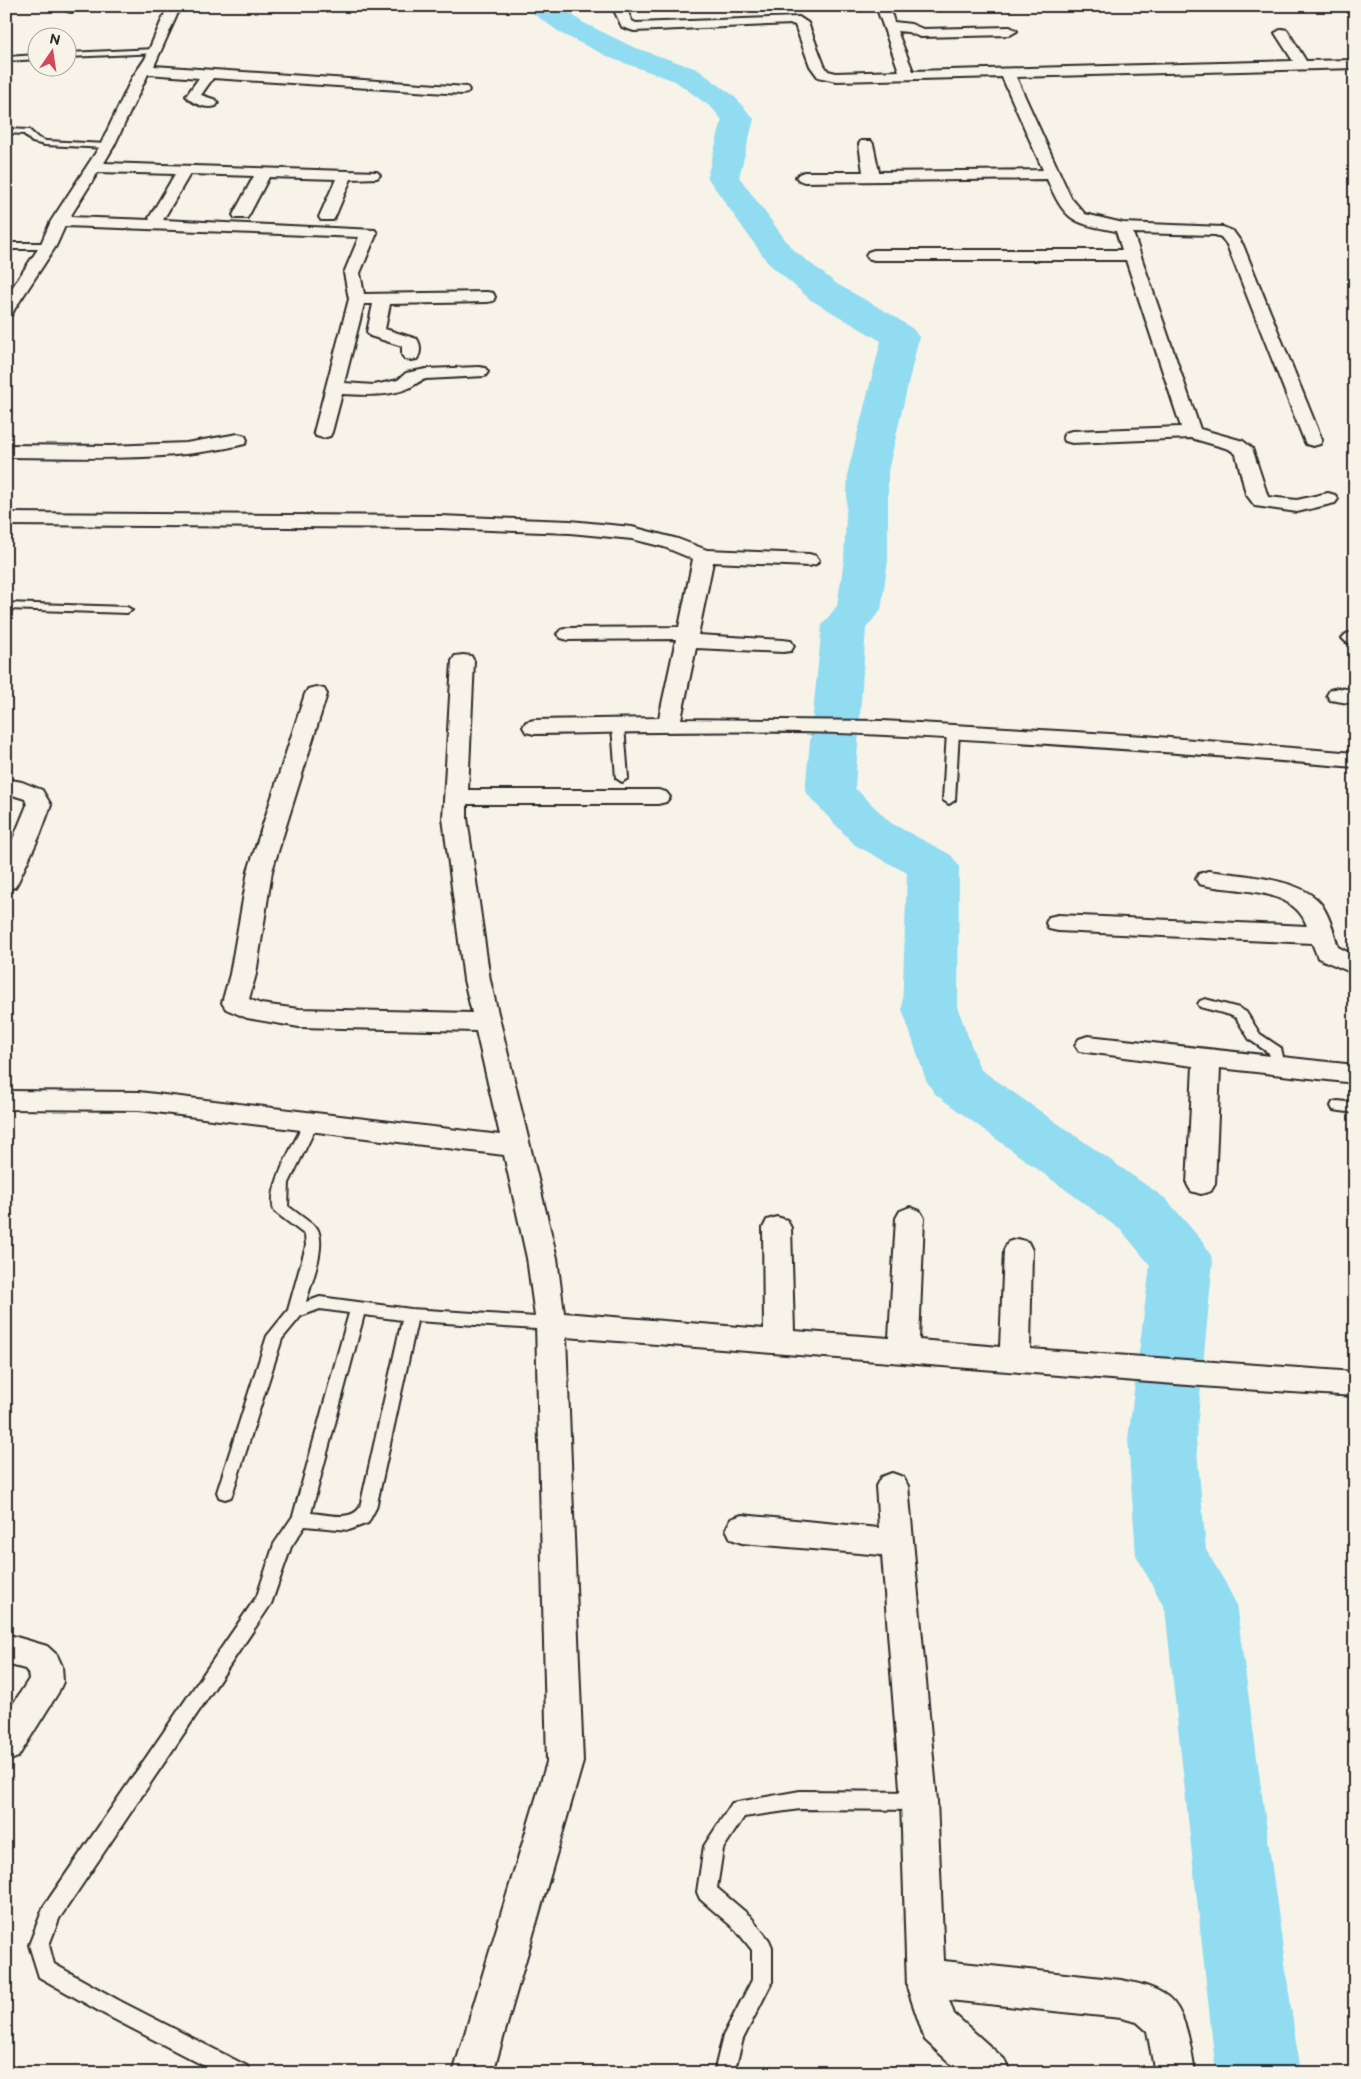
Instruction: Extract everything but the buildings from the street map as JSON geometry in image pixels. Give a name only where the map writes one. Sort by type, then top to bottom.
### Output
[{"type":"street","points":[[6,310],[48,246],[59,221],[107,146],[139,78],[146,70],[175,6]]},
{"type":"street","points":[[618,6],[627,24],[634,27],[794,20],[801,23],[817,66],[823,74],[850,78],[1355,64]]},
{"type":"street","points":[[882,6],[908,76]]},
{"type":"street","points":[[888,26],[910,27],[920,33],[1010,32]]},
{"type":"street","points":[[1282,33],[1302,65]]},
{"type":"street","points":[[146,70],[462,90]]},
{"type":"street","points":[[1007,73],[1064,200],[1079,217],[1123,228],[1217,230],[1227,234],[1235,245],[1313,440]]},
{"type":"street","points":[[209,74],[193,96],[201,101],[211,102]]},
{"type":"street","points":[[866,144],[872,176]]},
{"type":"street","points":[[92,167],[372,175]]},
{"type":"street","points":[[157,218],[184,170]]},
{"type":"street","points":[[241,215],[263,172]]},
{"type":"street","points":[[804,177],[1052,174]]},
{"type":"street","points":[[327,217],[345,175]]},
{"type":"street","points":[[59,221],[367,232],[370,234],[352,273],[357,299],[323,432]]},
{"type":"street","points":[[1123,228],[1192,432]]},
{"type":"street","points":[[874,255],[1132,254]]},
{"type":"street","points":[[357,299],[487,297]]},
{"type":"street","points":[[382,298],[376,332],[411,343],[411,355]]},
{"type":"street","points":[[334,388],[374,390],[404,384],[412,377],[426,374],[439,372],[479,372]]},
{"type":"street","points":[[1072,437],[1192,432],[1236,445],[1245,452],[1256,494],[1262,502],[1296,506],[1328,499]]},
{"type":"street","points":[[6,451],[110,452],[186,449],[238,440]]},
{"type":"street","points":[[6,519],[440,522],[570,527],[632,533],[671,543],[704,556],[809,560]]},
{"type":"street","points":[[669,726],[704,556]]},
{"type":"street","points":[[568,634],[688,637],[783,646]]},
{"type":"street","points":[[463,661],[455,818],[477,980],[542,1258],[551,1324],[565,1762],[474,2073]]},
{"type":"street","points":[[316,694],[260,871],[243,974],[235,1003],[256,1012],[299,1018],[486,1022]]},
{"type":"street","points":[[534,727],[794,726],[883,728],[1145,743],[1355,760]]},
{"type":"street","points":[[6,786],[34,795],[39,805],[28,835],[6,882]]},
{"type":"street","points":[[456,797],[658,796]]},
{"type":"street","points":[[1208,879],[1278,890],[1301,898],[1312,908],[1327,952],[1355,966]]},
{"type":"street","points":[[1058,923],[1321,935]]},
{"type":"street","points":[[1088,1045],[1355,1074]]},
{"type":"street","points":[[1200,1184],[1208,1058]]},
{"type":"street","points":[[6,1100],[138,1101],[516,1147]]},
{"type":"street","points":[[903,1351],[910,1218]]},
{"type":"street","points":[[777,1228],[779,1341]]},
{"type":"street","points":[[1014,1359],[1018,1250]]},
{"type":"street","points":[[551,1324],[1227,1376],[1355,1384]]},
{"type":"street","points":[[892,1486],[919,1801],[926,1988],[939,2026],[990,2073]]},
{"type":"street","points":[[742,1529],[897,1543]]},
{"type":"street","points":[[6,1648],[35,1657],[45,1666],[46,1682],[6,1746]]},
{"type":"street","points":[[926,1978],[1121,1999],[1149,2006],[1162,2018],[1167,2030],[1175,2073]]},
{"type":"lane","points":[[78,55],[155,51]]},
{"type":"lane","points":[[6,59],[28,58]]},
{"type":"lane","points":[[6,131],[26,132],[35,140],[45,143],[107,146]]},
{"type":"lane","points":[[6,246],[48,246]]},
{"type":"lane","points":[[6,606],[127,610]]},
{"type":"lane","points":[[618,726],[622,778]]},
{"type":"lane","points":[[949,800],[953,732]]},
{"type":"lane","points":[[1205,1004],[1234,1011],[1241,1015],[1255,1037],[1276,1051],[1278,1066]]},
{"type":"lane","points":[[1338,1106],[1355,1108]]},
{"type":"lane","points":[[225,1492],[275,1336],[295,1312],[314,1246],[312,1232],[280,1208],[282,1183],[312,1121]]},
{"type":"lane","points":[[295,1312],[320,1303],[411,1315],[551,1324]]},
{"type":"lane","points":[[240,2073],[113,2008],[46,1970],[39,1944],[51,1913],[265,1599],[284,1544],[301,1518],[358,1308]]},
{"type":"lane","points":[[301,1518],[350,1523],[362,1518],[368,1508],[411,1315]]},
{"type":"lane","points":[[724,2073],[733,2036],[762,1982],[762,1947],[743,1923],[706,1892],[714,1846],[739,1809],[800,1800],[919,1801]]},
{"type":"waterway","points":[[541,6],[572,28],[623,53],[686,75],[723,102],[738,119],[723,177],[780,256],[824,292],[900,337],[868,471],[866,560],[859,610],[844,625],[830,791],[873,834],[933,866],[930,1009],[955,1080],[1144,1215],[1182,1260],[1162,1439],[1171,1555],[1200,1604],[1258,2073]]}]
